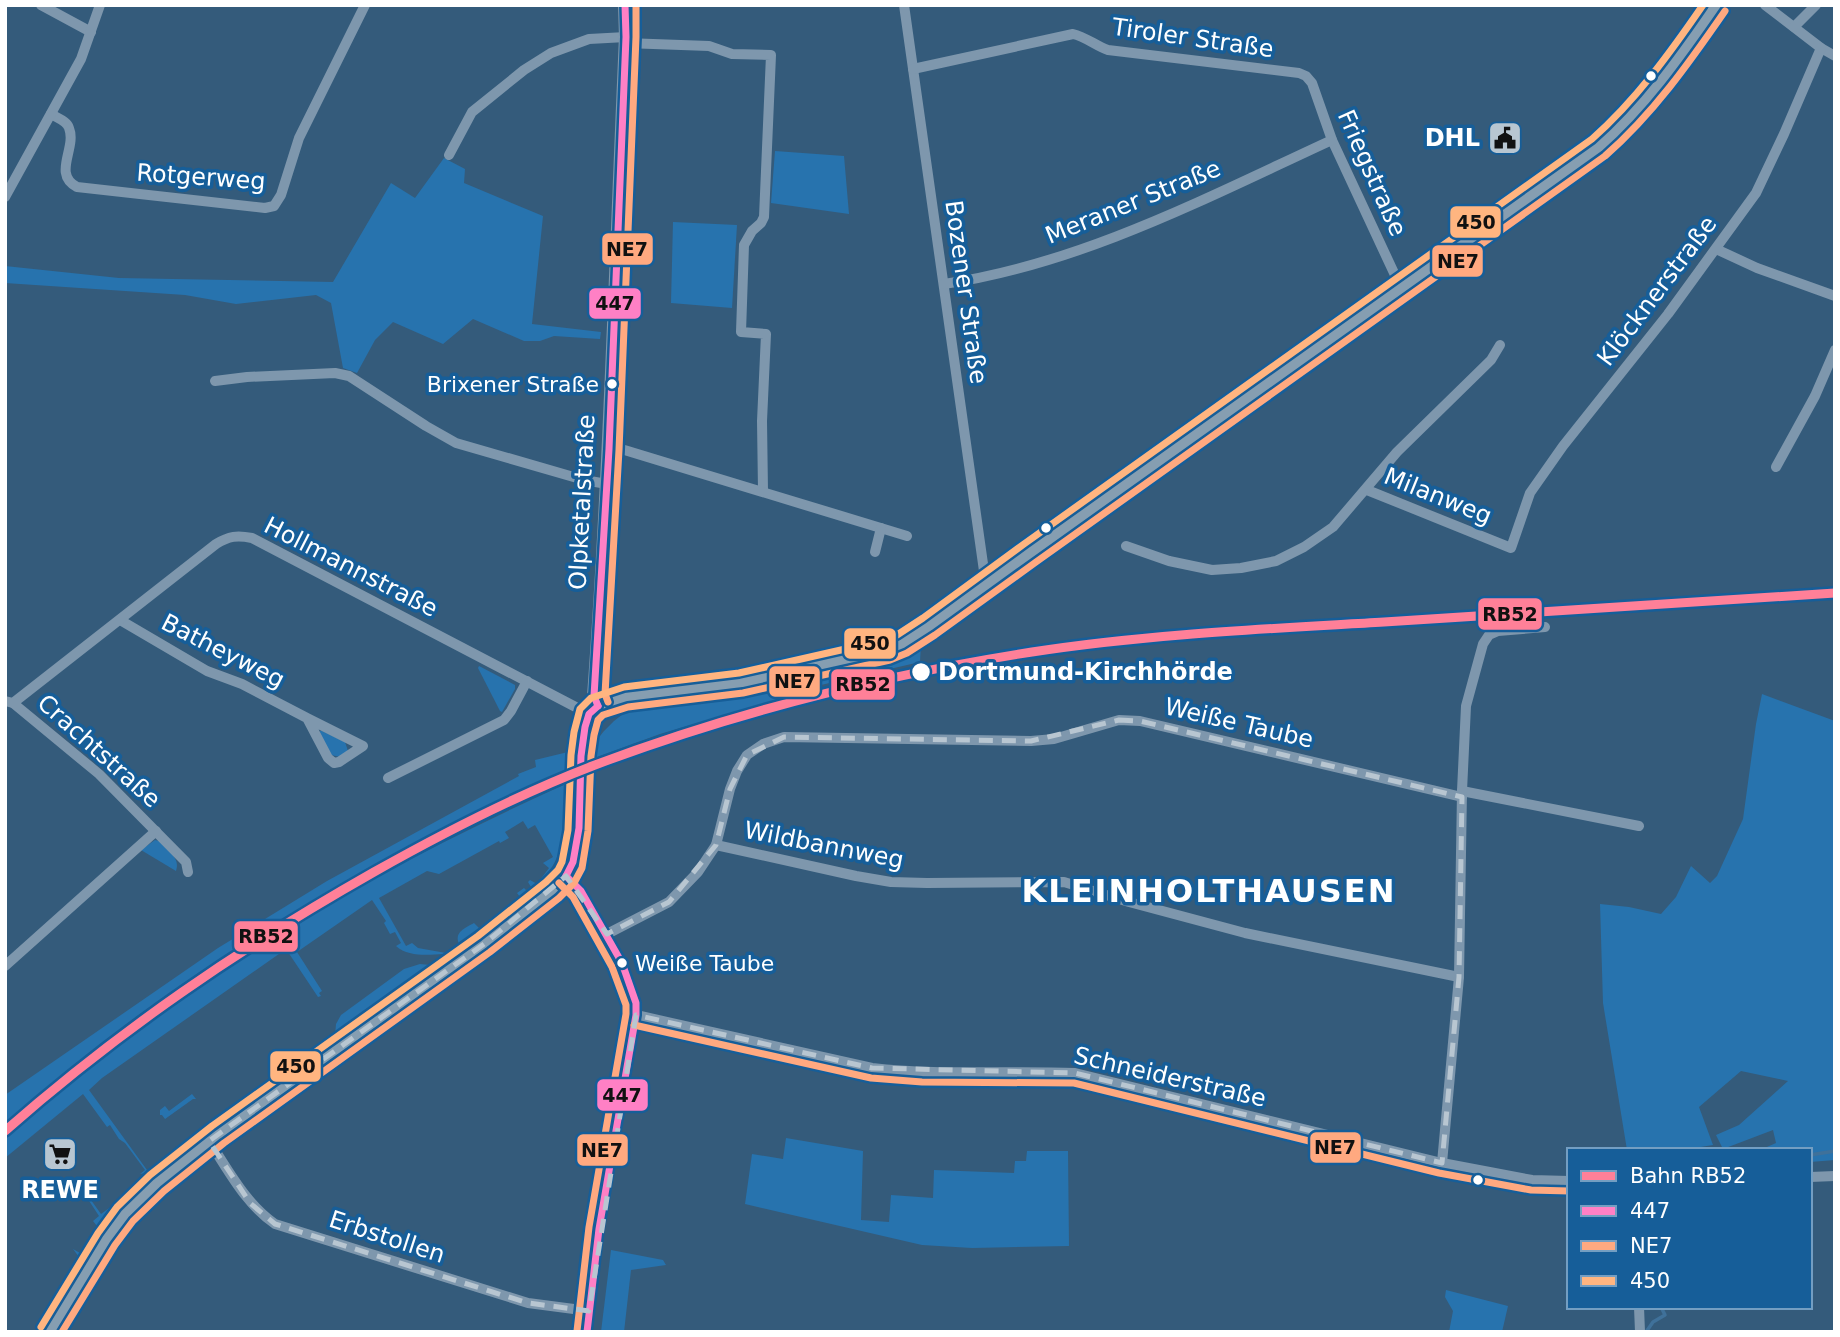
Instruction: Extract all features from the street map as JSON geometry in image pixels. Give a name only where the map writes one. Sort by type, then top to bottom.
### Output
[{"type":"main road","points":[[50,1332],[106,1239],[125,1214],[157,1183],[209,1142],[478,949],[553,890],[566,876],[572,866],[578,831],[584,733],[593,710],[625,697],[741,683],[902,645],[1614,135],[1661,83],[1708,8]]},
{"type":"street","points":[[41,5],[91,32]]},
{"type":"street","points":[[5,197],[82,59],[100,5]]},
{"type":"street","name":"Rotgerweg","points":[[51,114],[69,128],[65,172],[70,184],[77,187],[265,208],[274,206],[281,195],[299,138],[365,5]]},
{"type":"street","name":"Olpketalstraße","points":[[593,710],[619,226],[625,5]]},
{"type":"street","name":"Bozener Straße","points":[[904,5],[986,585]]},
{"type":"street","points":[[1765,5],[1835,56]]},
{"type":"street","points":[[1794,27],[1816,5]]},
{"type":"street","name":"Tiroler Straße","points":[[913,69],[1073,34],[1108,50],[1285,71],[1306,76]]},
{"type":"street","points":[[449,155],[472,112],[524,70],[551,53],[589,39],[709,46],[732,54],[771,55],[764,217],[744,245],[741,332],[766,334],[762,421],[763,491]]},
{"type":"street","name":"Klöcknerstraße","points":[[1511,548],[1530,493],[1563,446],[1668,314],[1756,192],[1821,48]]},
{"type":"street","name":"Friegstraße","points":[[1306,76],[1312,83],[1332,140],[1401,288]]},
{"type":"street","name":"Meraner Straße","points":[[944,284],[986,276],[1101,242],[1162,218],[1332,140]]},
{"type":"street","points":[[1716,249],[1757,268],[1835,296]]},
{"type":"street","points":[[1367,489],[1397,452],[1491,360],[1500,345]]},
{"type":"street","points":[[1776,467],[1815,396],[1835,350]]},
{"type":"street","points":[[215,381],[335,373],[349,376],[456,443],[584,480],[607,484]]},
{"type":"street","points":[[608,445],[907,536]]},
{"type":"street","name":"Milanweg","points":[[1126,546],[1169,561],[1212,570],[1276,561],[1304,547],[1333,527],[1367,489],[1511,548]]},
{"type":"street","points":[[875,552],[881,528]]},
{"type":"street","name":"Hollmannstraße","points":[[9,702],[120,620],[215,544],[239,535],[252,538],[527,681],[593,710]]},
{"type":"street","name":"Batheyweg","points":[[120,620],[207,671],[242,684],[363,747],[339,762],[334,762],[328,758],[307,718]]},
{"type":"street","points":[[1442,1163],[1459,977],[1466,706],[1483,643],[1489,635],[1498,631],[1545,627]]},
{"type":"street","points":[[388,778],[504,720],[527,681]]},
{"type":"street","name":"Crachtstraße","points":[[9,702],[99,774],[186,862],[188,872]]},
{"type":"street","name":"Weiße Taube","points":[[607,934],[669,902],[698,872],[716,845],[730,789],[747,755],[763,744],[784,737],[1031,741],[1054,739],[1119,720],[1140,721],[1462,794],[1639,826]]},
{"type":"street","name":"Crachtstraße","points":[[5,966],[156,831]]},
{"type":"street","name":"Wildbannweg","points":[[716,845],[891,882],[1064,882],[1245,933],[1459,977]]},
{"type":"street","points":[[566,876],[582,891],[607,934],[631,984],[636,1003],[599,1229],[587,1332]]},
{"type":"street","name":"Schneiderstraße","points":[[636,1015],[872,1068],[945,1074],[1025,1071],[1074,1073],[1442,1163],[1532,1180],[1567,1181]]},
{"type":"street","name":"Erbstollen","points":[[209,1142],[250,1203],[275,1224],[528,1303],[589,1311]]},
{"type":"street","points":[[1812,1177],[1835,1176]]},
{"type":"street","points":[[1639,1309],[1640,1331]]},
{"type":"highlighted area","points":[[1119,720],[1140,721],[1462,797],[1459,977],[1442,1163],[1075,1073],[872,1068],[636,1015],[589,1311],[528,1303],[275,1224],[250,1203],[209,1141],[484,944],[566,876],[607,934],[669,902],[716,845],[730,789],[747,755],[784,737],[1031,741]]},
{"type":"shaded area","points":[[775,151],[844,156],[849,214],[771,203]]},
{"type":"shaded area","points":[[444,158],[465,169],[464,183],[543,216],[532,324],[601,332],[600,339],[554,336],[540,341],[524,341],[473,319],[443,344],[393,322],[375,340],[357,373],[343,368],[331,303],[316,295],[236,304],[185,295],[5,283],[5,266],[119,278],[333,282],[391,183],[415,198]]},
{"type":"shaded area","points":[[673,222],[737,225],[732,308],[671,303]]},
{"type":"shaded area","points":[[1298,371],[1301,375],[1263,403],[1260,398]]},
{"type":"shaded area","points":[[921,643],[920,662],[808,688],[796,694],[660,734],[592,759],[596,741],[614,721],[632,707],[756,689],[893,658]]},
{"type":"shaded area","points":[[479,666],[515,685],[502,712],[478,668]]},
{"type":"shaded area","points":[[1762,694],[1835,721],[1835,1160],[1812,1162],[1812,1148],[1765,1148],[1776,1143],[1773,1130],[1722,1148],[1716,1135],[1739,1125],[1788,1081],[1741,1071],[1699,1107],[1713,1145],[1694,1148],[1627,1148],[1603,1003],[1600,904],[1661,914],[1676,897],[1691,866],[1710,883],[1717,876],[1743,819]]},
{"type":"shaded area","points":[[320,731],[345,742],[348,751],[340,757],[331,755]]},
{"type":"shaded area","points":[[568,752],[570,768],[485,807],[411,846],[228,953],[113,1034],[5,1125],[5,1095],[218,948],[327,881],[519,776],[518,774],[536,767],[535,760]]},
{"type":"shaded area","points":[[570,782],[558,853],[549,871],[538,883],[549,868],[543,863],[553,857],[535,825],[528,829],[523,821],[505,832],[509,838],[500,843],[499,841],[439,874],[427,871],[379,898],[406,946],[412,943],[418,948],[446,953],[418,954],[401,950],[396,946],[401,943],[395,932],[390,934],[384,923],[386,921],[372,900],[297,952],[322,991],[319,993],[321,996],[318,997],[286,949],[102,1078],[89,1090],[147,1170],[165,1158],[146,1173],[140,1174],[145,1170],[110,1125],[107,1127],[83,1094],[5,1158],[5,1139],[118,1045],[236,959],[400,864]]},
{"type":"shaded area","points":[[155,840],[175,858],[176,871],[141,850]]},
{"type":"shaded area","points":[[530,880],[537,884],[520,897],[517,893],[531,887],[528,882]]},
{"type":"shaded area","points":[[474,923],[480,929],[459,944],[459,933]]},
{"type":"shaded area","points":[[420,964],[430,965],[335,1036],[336,1024],[341,1015],[404,969]]},
{"type":"shaded area","points":[[428,972],[429,974],[337,1038]]},
{"type":"shaded area","points":[[192,1094],[196,1099],[165,1119],[160,1115],[160,1110],[165,1106],[169,1111]]},
{"type":"shaded area","points":[[786,1138],[863,1151],[861,1220],[889,1222],[891,1195],[933,1198],[934,1170],[1014,1173],[1015,1161],[1026,1161],[1027,1151],[1068,1151],[1069,1246],[972,1248],[922,1245],[745,1204],[752,1154],[783,1159]]},
{"type":"shaded area","points":[[83,1189],[101,1214],[112,1206],[114,1208],[79,1257],[73,1249],[80,1253],[97,1226],[93,1221],[99,1216]]},
{"type":"shaded area","points":[[611,1250],[663,1260],[666,1265],[631,1270],[624,1332],[601,1332]]},
{"type":"shaded area","points":[[1446,1290],[1508,1306],[1502,1332],[1449,1332],[1453,1311],[1445,1297]]},
{"type":"waterway","points":[[1812,1155],[1835,1151]]},
{"type":"waterway","points":[[1646,1332],[1653,1322],[1665,1315],[1662,1309]]},
{"type":"rail line","name":"RB52","points":[[5,1131],[137,1024],[229,960],[374,872],[538,788],[648,746],[756,712],[865,684],[976,661],[1163,636],[1835,593]]},
{"type":"transit line","name":"447","points":[[598,706],[594,696],[609,449],[626,37],[625,5]]},
{"type":"transit line","name":"NE7","points":[[608,702],[605,694],[619,450],[636,5]]},
{"type":"transit line","name":"450","points":[[41,1327],[98,1233],[117,1207],[150,1175],[212,1126],[478,936],[558,870],[568,830],[574,732],[580,709],[591,698],[624,687],[739,673],[897,635],[1592,139],[1638,92],[1703,5]]},
{"type":"transit line","name":"NE7","points":[[62,1332],[115,1245],[133,1221],[164,1191],[224,1143],[490,952],[574,883],[582,868],[588,831],[594,735],[598,720],[603,715],[628,707],[743,693],[890,660],[907,653],[1605,156],[1655,105],[1725,11]]},
{"type":"transit line","name":"447","points":[[566,876],[573,862],[579,828],[581,756],[585,727],[589,714],[598,706]]},
{"type":"transit line","name":"447","points":[[566,876],[581,891],[622,963],[636,1003],[599,1229],[587,1332]]},
{"type":"transit line","name":"NE7","points":[[559,883],[573,897],[612,967],[626,1005],[589,1227],[577,1331]]},
{"type":"transit line","name":"NE7","points":[[634,1025],[871,1078],[922,1082],[1074,1083],[1439,1173],[1531,1190],[1567,1191]]},
{"type":"place","name":"DHL","points":[[1505,138]]},
{"type":"place","name":"Brixener Straße","points":[[612,384]]},
{"type":"place","name":"Dortmund-Kirchhörde","points":[[921,672]]},
{"type":"place","name":"Weiße Taube","points":[[622,963]]},
{"type":"place","name":"REWE","points":[[60,1154]]},
{"type":"district","name":"KLEINHOLTHAUSEN","points":[[1209,891]]}]
